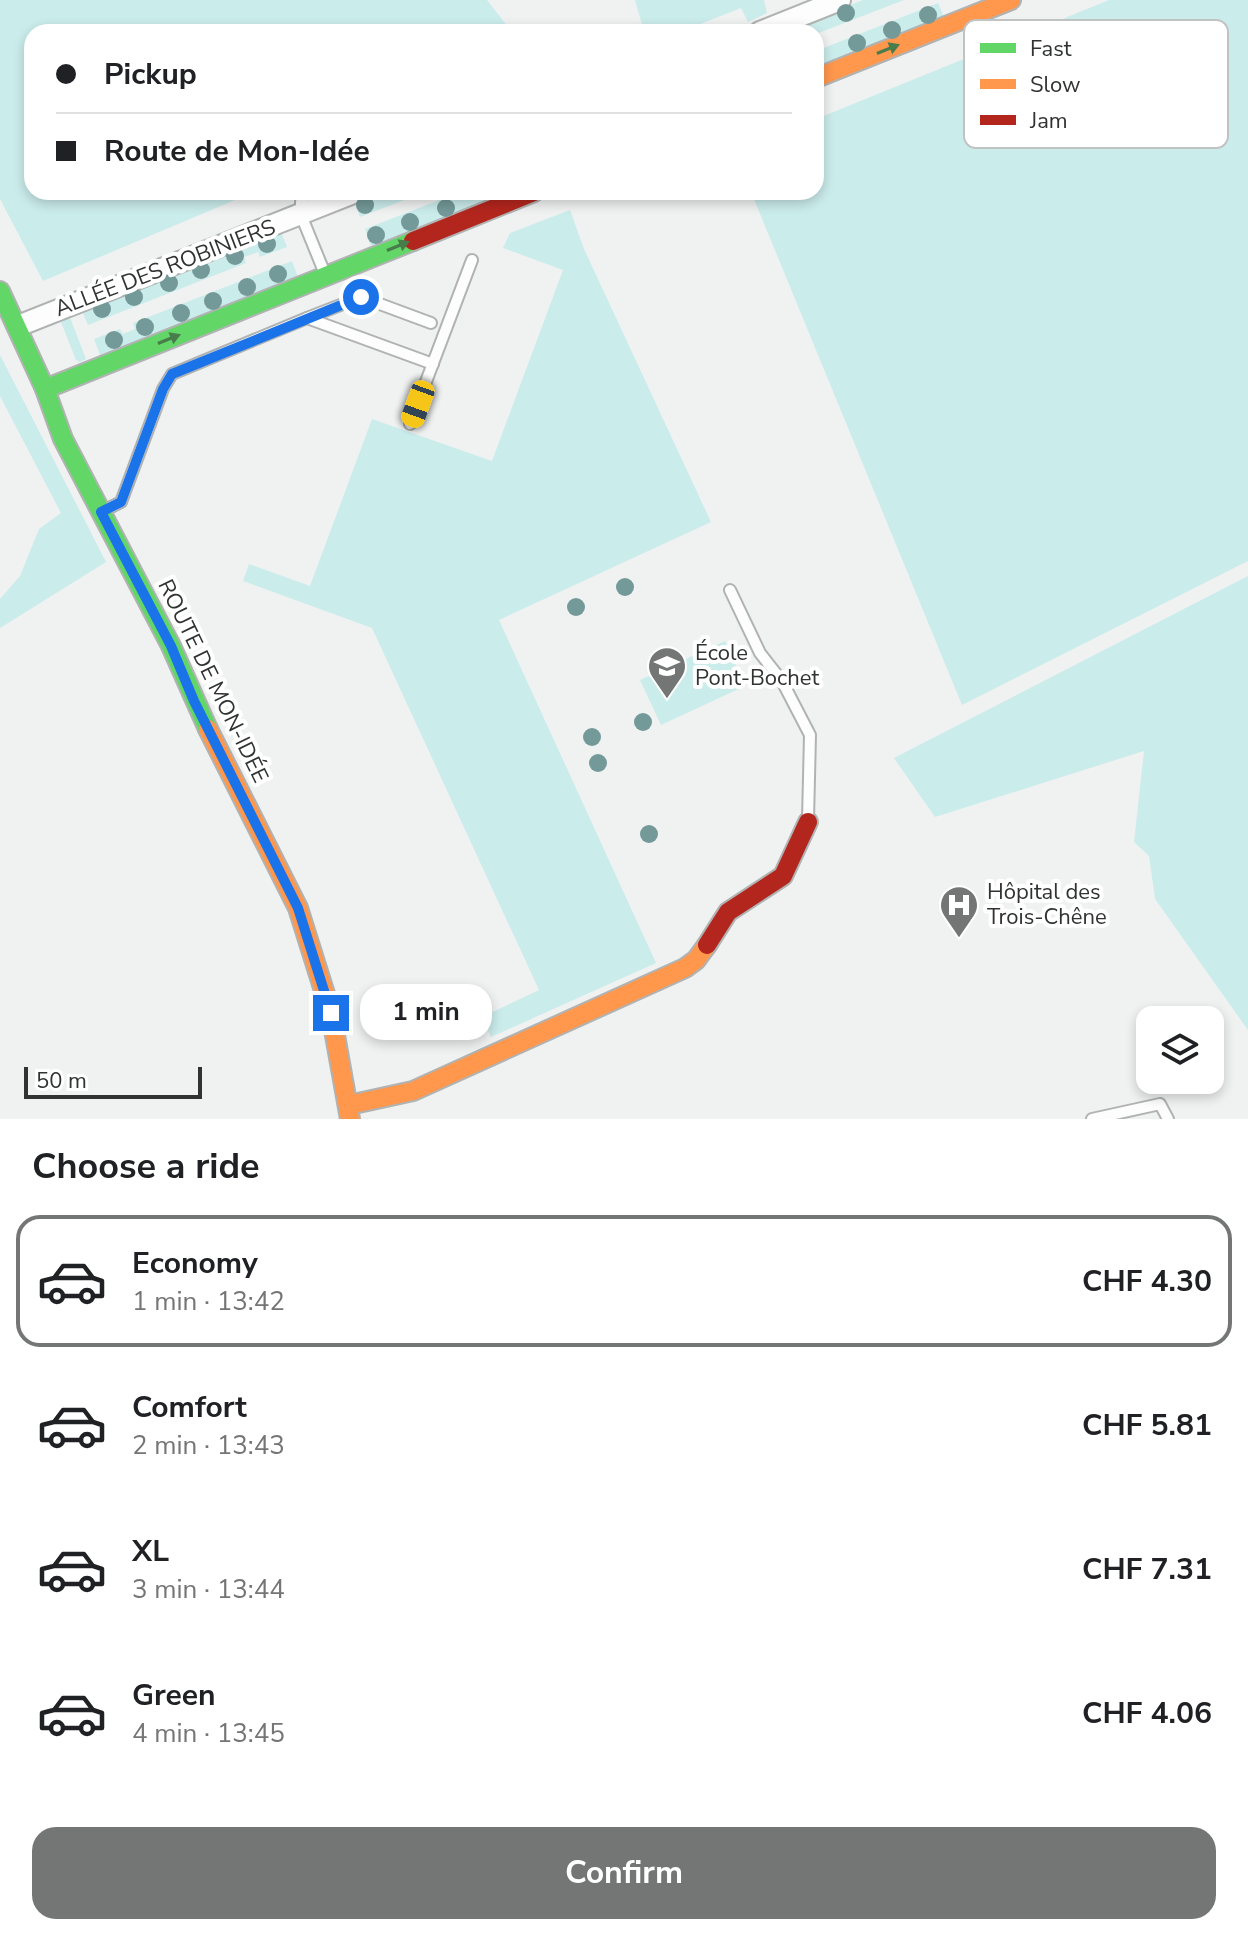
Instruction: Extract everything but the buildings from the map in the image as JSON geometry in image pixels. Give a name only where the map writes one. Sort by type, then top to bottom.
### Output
[{"type":"street","points":[[780,24],[840,0]]},
{"type":"street","points":[[824,75],[1011,0]]},
{"type":"street","name":"ALLÉE DES ROBINIERS","points":[[18,326],[337,200]]},
{"type":"street","points":[[45,389],[514,200]]},
{"type":"street","name":"ROUTE DE MON-IDÉE","points":[[0,291],[45,389],[63,439],[171,646],[194,701],[298,908],[331,1013],[350,1112],[413,1091],[685,968],[706,947],[728,912],[783,876],[808,822]]},
{"type":"lane","points":[[302,200],[301,215],[326,276]]},
{"type":"lane","points":[[410,424],[472,260]]},
{"type":"lane","points":[[101,512],[121,502],[163,389],[172,374],[361,297],[431,323]]},
{"type":"lane","points":[[307,318],[433,364]]},
{"type":"lane","points":[[730,590],[760,653],[782,681],[810,735],[808,822]]},
{"type":"lane","points":[[1092,1119],[1160,1104],[1168,1119]]},
{"type":"shaded area","points":[[0,0],[487,0],[506,24],[24,24],[24,200],[235,200],[43,281],[0,199]]},
{"type":"shaded area","points":[[635,0],[764,0],[767,13],[748,22],[741,8],[700,24],[642,24]]},
{"type":"shaded area","points":[[863,0],[904,0],[824,31],[824,24],[802,24]]},
{"type":"shaded area","points":[[1109,0],[1248,0],[1248,561],[962,705],[754,200],[824,200],[824,116],[964,59],[964,148],[1228,148],[1228,20],[1060,20]]},
{"type":"shaded area","points":[[938,3],[945,19],[824,67],[824,48]]},
{"type":"shaded area","points":[[357,200],[404,200],[360,217],[354,201]]},
{"type":"shaded area","points":[[439,200],[488,200],[371,246],[365,229]]},
{"type":"shaded area","points":[[570,210],[584,249],[711,522],[499,620],[656,963],[491,1037],[482,1017],[539,990],[372,628],[243,581],[249,564],[310,586],[372,419],[492,461],[563,270],[503,248],[510,233]]},
{"type":"shaded area","points":[[281,232],[287,247],[260,257],[258,252],[244,257],[246,263],[88,325],[82,311]]},
{"type":"shaded area","points":[[292,261],[298,277],[100,355],[94,339],[120,329],[123,334],[135,329],[133,323]]},
{"type":"shaded area","points":[[69,315],[86,359],[80,362],[76,360],[61,322]]},
{"type":"shaded area","points":[[0,355],[106,562],[0,628],[0,599],[20,576],[39,529],[61,513],[0,396]]},
{"type":"shaded area","points":[[1248,576],[1248,1030],[1155,899],[1149,856],[1134,842],[1144,751],[935,817],[894,758]]},
{"type":"shaded area","points":[[725,641],[745,686],[661,725],[640,680]]},
{"type":"traffic: fast","points":[[45,389],[413,241]]},
{"type":"traffic: fast","points":[[0,291],[45,389],[63,439],[171,646],[208,729]]},
{"type":"traffic: slow","points":[[824,75],[1011,0]]},
{"type":"traffic: slow","points":[[208,729],[298,908],[331,1013],[350,1119]]},
{"type":"traffic: slow","points":[[349,1105],[413,1091],[685,968],[696,960],[707,945]]},
{"type":"traffic: jam","points":[[413,241],[514,200]]},
{"type":"traffic: jam","points":[[707,945],[728,912],[783,876],[808,822]]},
{"type":"place","name":"École Pont-Bochet","points":[[667,700]]},
{"type":"place","name":"Hôpital des Trois-Chêne","points":[[959,939]]},
{"type":"route","points":[[331,1013],[298,908],[194,701],[171,646],[101,512],[121,502],[163,389],[172,374],[361,297]]}]
